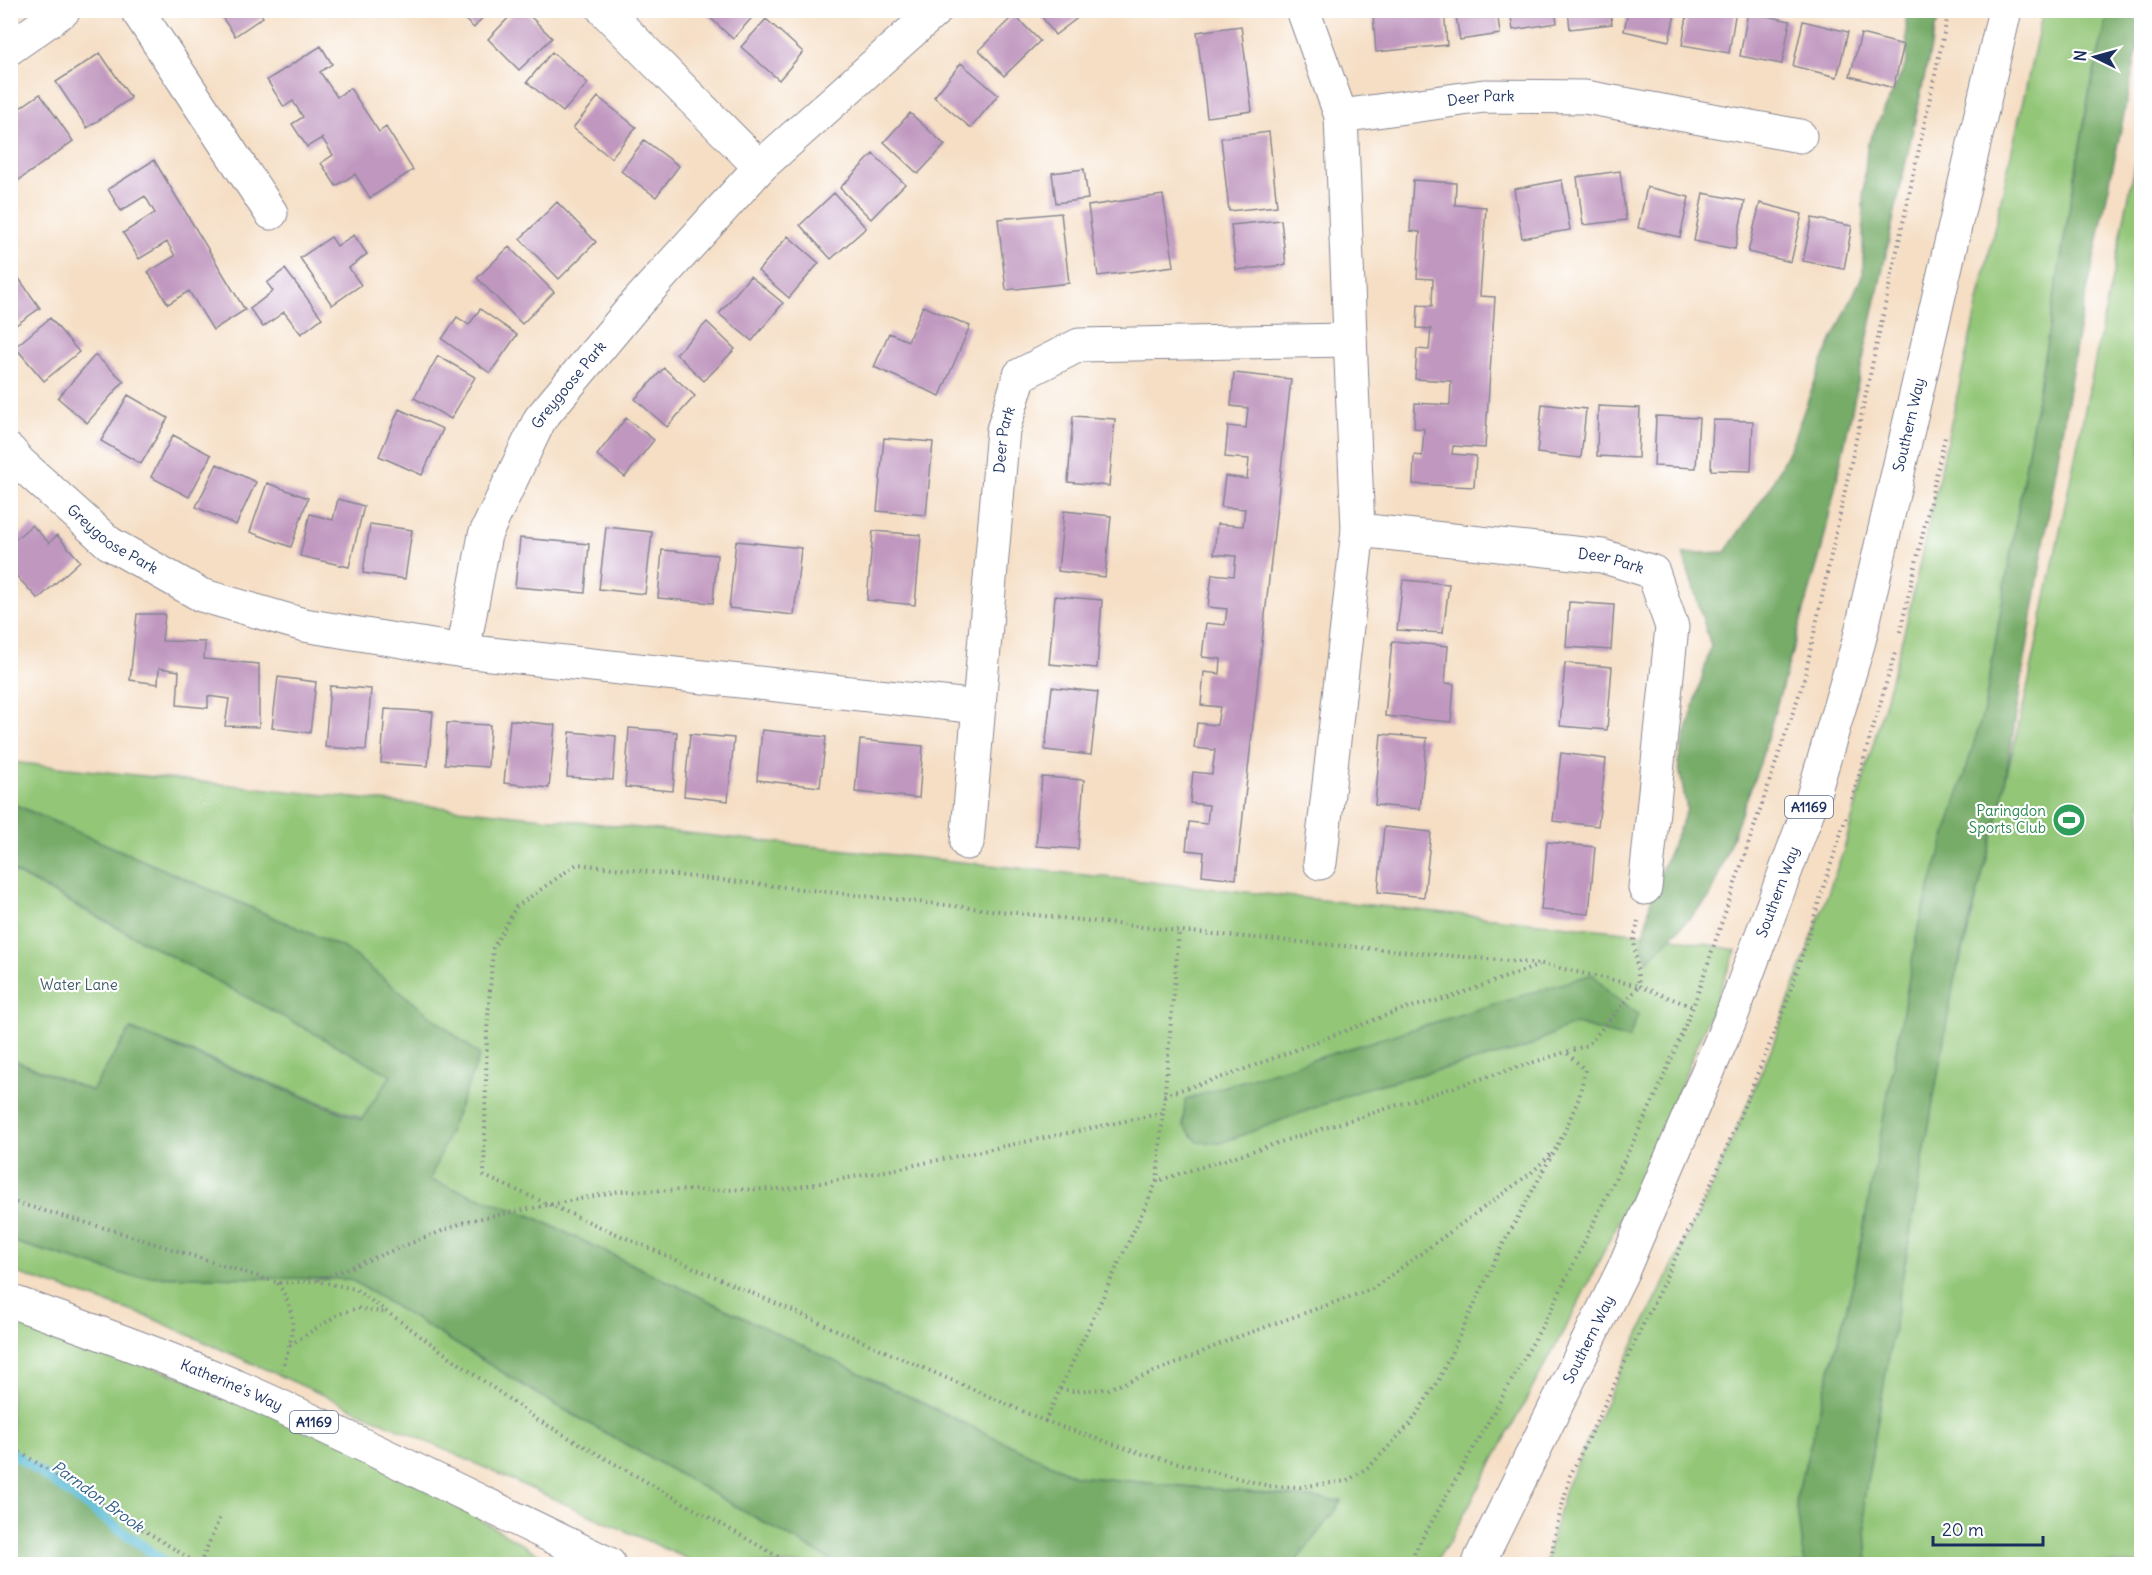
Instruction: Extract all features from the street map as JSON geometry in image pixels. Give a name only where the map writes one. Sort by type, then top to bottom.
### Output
[{"type":"street","points":[[10,48],[64,10]]},
{"type":"street","points":[[137,10],[271,213]]},
{"type":"street","points":[[604,10],[760,166]]},
{"type":"street","name":"Greygoose Park","points":[[463,651],[485,535],[540,418],[635,305],[760,166],[936,10]]},
{"type":"street","points":[[1303,10],[1341,116],[1358,531],[1320,863]]},
{"type":"street","name":"Southern Way","points":[[1478,1562],[1623,1270],[1730,1020],[1812,800],[1859,641],[2005,10]]},
{"type":"street","name":"Deer Park","points":[[1341,116],[1485,96],[1585,97],[1800,136]]},
{"type":"street","name":"Deer Park","points":[[967,843],[1003,430],[1020,375],[1079,345],[1350,340]]},
{"type":"street","name":"Greygoose Park","points":[[13,461],[109,543],[201,595],[304,625],[463,651],[979,707]]},
{"type":"street","name":"Deer Park","points":[[1358,531],[1602,556],[1653,573],[1672,627],[1645,888]]},
{"type":"street","name":"Katherine's Way","points":[[10,1301],[116,1339],[238,1388],[338,1433],[609,1564]]},
{"type":"path","points":[[1408,1564],[1549,1314],[1657,1094],[1693,1007],[1804,680],[1949,10]]},
{"type":"path","points":[[1566,1052],[1585,1070],[1579,1098],[1554,1151],[1502,1246],[1438,1379],[1422,1406],[1411,1423],[1370,1466],[1347,1481],[1300,1487],[1269,1486],[1139,1453],[1045,1421],[484,1176],[487,1031],[493,948],[516,907],[577,864],[1179,931],[1542,964],[1639,986],[1693,1007]]},
{"type":"path","points":[[1157,1181],[1588,1045],[1639,986],[1634,940],[1645,888]]},
{"type":"path","points":[[1045,1421],[1157,1181],[1179,931]]},
{"type":"path","points":[[1164,1095],[1229,1075],[1403,1009],[1448,998],[1542,964]]},
{"type":"path","points":[[317,1281],[467,1221],[547,1205],[620,1191],[787,1189],[886,1171],[1163,1113]]},
{"type":"path","points":[[1060,1389],[1073,1391],[1108,1389],[1175,1364],[1228,1340],[1372,1289],[1531,1173],[1554,1151]]},
{"type":"path","points":[[10,1201],[116,1231],[278,1283],[317,1281],[355,1289],[538,1420],[791,1564]]},
{"type":"path","points":[[278,1283],[288,1300],[294,1326],[281,1370]]},
{"type":"path","points":[[290,1345],[339,1314],[357,1308],[389,1313]]},
{"type":"path","points":[[10,1446],[199,1564],[220,1517]]},
{"type":"green space","points":[[1906,11],[1944,11],[1935,28],[1822,548],[1760,763],[1710,897],[1648,961],[1642,945],[1653,890],[1687,810],[1678,762],[1711,646],[1683,554],[1725,552],[1770,488],[1792,443],[1823,360],[1863,274],[1863,198],[1867,146],[1907,62]]},
{"type":"green space","points":[[2043,11],[2109,11],[2089,94],[1984,710],[1924,922],[1854,1280],[1796,1499],[1804,1564],[1545,1564],[1565,1489],[1712,1186],[1772,1047],[1844,849],[1905,629]]},
{"type":"green space","points":[[2109,11],[2141,11],[2141,32],[2077,340],[2002,801],[1954,981],[1864,1499],[1868,1564],[1804,1564],[1796,1499],[1854,1280],[1919,923],[1984,710],[2089,94]]},
{"type":"green space","name":"Paringdon Sports Club","points":[[2141,137],[2141,1564],[1868,1564],[1864,1499],[1954,981],[1965,945],[2026,695]]},
{"type":"green space","points":[[11,762],[1664,936],[1736,950],[1658,1141],[1577,1306],[1449,1542],[1434,1564],[1294,1564],[1341,1501],[1075,1476],[531,1216],[429,1180],[346,949],[11,803]]},
{"type":"green space","points":[[11,803],[346,949],[480,1055],[430,1180],[531,1216],[1075,1476],[1342,1501],[1294,1564],[838,1564],[551,1402],[350,1279],[130,1276],[11,1241],[11,1059],[92,1091],[130,1029],[361,1120],[391,1075],[11,870]]},
{"type":"green space","name":"Water Lane","points":[[10,870],[392,1075],[364,1119],[132,1029],[92,1091],[11,1059]]},
{"type":"green space","points":[[1593,974],[1609,993],[1638,1014],[1629,1039],[1576,1024],[1523,1049],[1370,1087],[1221,1143],[1198,1142],[1183,1125],[1185,1100]]},
{"type":"green space","points":[[10,1241],[130,1276],[350,1279],[551,1402],[838,1564],[699,1564],[149,1317],[11,1271]]},
{"type":"green space","points":[[11,1319],[316,1423],[556,1564],[168,1564],[11,1451]]},
{"type":"green space","points":[[11,1451],[168,1564],[11,1564]]},
{"type":"building","points":[[217,10],[259,10],[263,17],[235,36]]},
{"type":"building","points":[[454,10],[489,10],[474,28]]},
{"type":"building","points":[[516,10],[524,10],[552,38],[519,70],[488,39]]},
{"type":"building","points":[[702,10],[755,10],[757,12],[733,39]]},
{"type":"building","points":[[1037,10],[1088,10],[1055,35]]},
{"type":"building","points":[[1394,10],[1444,10],[1447,45],[1376,52],[1373,15],[1394,13]]},
{"type":"building","points":[[1455,10],[1497,10],[1500,34],[1460,40]]},
{"type":"building","points":[[1510,10],[1555,10],[1557,23],[1513,30]]},
{"type":"building","points":[[1568,10],[1610,10],[1612,24],[1570,29]]},
{"type":"building","points":[[1628,10],[1676,10],[1669,41],[1624,31]]},
{"type":"building","points":[[1688,10],[1736,10],[1729,53],[1682,45]]},
{"type":"building","points":[[1748,12],[1790,21],[1782,64],[1740,56]]},
{"type":"building","points":[[1014,15],[1040,41],[1004,76],[979,50]]},
{"type":"building","points":[[766,19],[803,52],[779,80],[741,47]]},
{"type":"building","points":[[1803,21],[1848,32],[1837,77],[1793,66]]},
{"type":"building","points":[[1241,26],[1252,111],[1207,117],[1197,32]]},
{"type":"building","points":[[1861,34],[1904,45],[1893,88],[1850,76]]},
{"type":"building","points":[[321,46],[332,64],[320,72],[337,97],[350,88],[379,132],[386,127],[413,170],[370,198],[355,174],[336,186],[321,163],[333,155],[322,138],[307,147],[292,124],[303,117],[293,101],[284,107],[267,80]]},
{"type":"building","points":[[552,52],[588,83],[563,112],[527,82]]},
{"type":"building","points":[[100,53],[131,98],[87,128],[56,82]]},
{"type":"building","points":[[961,63],[998,95],[971,128],[934,97]]},
{"type":"building","points":[[40,94],[73,141],[12,185],[10,115]]},
{"type":"building","points":[[598,97],[636,127],[611,158],[573,128]]},
{"type":"building","points":[[910,113],[945,145],[918,174],[884,142]]},
{"type":"building","points":[[1269,132],[1277,206],[1229,211],[1221,138]]},
{"type":"building","points":[[644,140],[679,166],[656,197],[621,171]]},
{"type":"building","points":[[873,154],[905,184],[871,219],[840,188]]},
{"type":"building","points":[[154,160],[245,310],[213,330],[189,291],[168,304],[148,272],[175,256],[167,242],[139,259],[123,233],[155,213],[145,196],[121,211],[108,189]]},
{"type":"building","points":[[1084,169],[1088,199],[1056,203],[1052,173]]},
{"type":"building","points":[[1620,171],[1626,220],[1583,225],[1577,177]]},
{"type":"building","points":[[1413,180],[1456,183],[1455,205],[1486,207],[1480,296],[1495,297],[1485,448],[1453,446],[1452,454],[1476,456],[1474,487],[1413,484],[1414,455],[1422,456],[1424,429],[1414,428],[1415,403],[1450,405],[1451,381],[1415,379],[1417,349],[1429,350],[1431,329],[1417,328],[1418,305],[1432,306],[1433,279],[1417,278],[1420,232],[1410,231]]},
{"type":"building","points":[[1562,180],[1570,230],[1522,238],[1514,189]]},
{"type":"building","points":[[1647,187],[1689,197],[1680,237],[1638,228]]},
{"type":"building","points":[[834,193],[866,228],[831,259],[800,225]]},
{"type":"building","points":[[1703,193],[1745,201],[1735,249],[1694,241]]},
{"type":"building","points":[[1163,195],[1174,266],[1098,276],[1088,206]]},
{"type":"building","points":[[557,202],[596,242],[559,279],[520,239]]},
{"type":"building","points":[[1760,203],[1802,214],[1791,262],[1748,252]]},
{"type":"building","points":[[1061,213],[1069,283],[1006,290],[998,219]]},
{"type":"building","points":[[1812,218],[1852,226],[1844,269],[1803,261]]},
{"type":"building","points":[[1281,220],[1286,265],[1236,270],[1231,225]]},
{"type":"building","points":[[354,235],[367,254],[349,268],[361,285],[332,305],[300,258],[331,237],[337,246]]},
{"type":"building","points":[[788,236],[819,263],[789,298],[758,271]]},
{"type":"building","points":[[509,247],[554,292],[522,324],[477,278]]},
{"type":"building","points":[[10,266],[40,308],[10,329]]},
{"type":"building","points":[[285,269],[322,318],[301,334],[284,312],[263,327],[250,309],[273,291],[267,283]]},
{"type":"building","points":[[750,276],[783,303],[752,341],[719,314]]},
{"type":"building","points":[[923,306],[970,326],[940,396],[874,367],[889,333],[908,341]]},
{"type":"building","points":[[480,309],[517,335],[490,373],[442,339],[457,317],[469,325]]},
{"type":"building","points":[[50,318],[79,352],[44,381],[15,347]]},
{"type":"building","points":[[707,322],[735,349],[704,381],[676,354]]},
{"type":"building","points":[[95,355],[124,381],[87,423],[58,398]]},
{"type":"building","points":[[438,356],[475,377],[451,419],[414,398]]},
{"type":"building","points":[[664,368],[695,396],[667,427],[635,399]]},
{"type":"building","points":[[1234,373],[1291,379],[1236,879],[1202,875],[1204,852],[1186,850],[1189,822],[1207,824],[1209,805],[1190,803],[1193,772],[1212,774],[1215,750],[1194,748],[1197,723],[1217,725],[1220,707],[1201,705],[1204,672],[1220,674],[1221,659],[1202,657],[1206,623],[1225,625],[1227,609],[1208,607],[1212,574],[1234,576],[1236,556],[1214,554],[1217,524],[1243,526],[1245,509],[1221,507],[1225,476],[1247,479],[1249,459],[1225,457],[1228,426],[1246,428],[1248,408],[1231,406]]},
{"type":"building","points":[[128,395],[168,418],[141,464],[101,441]]},
{"type":"building","points":[[1542,404],[1586,409],[1581,458],[1537,453]]},
{"type":"building","points":[[1598,406],[1640,408],[1638,458],[1597,456]]},
{"type":"building","points":[[399,409],[443,429],[422,475],[379,456]]},
{"type":"building","points":[[1073,416],[1115,419],[1109,486],[1068,482]]},
{"type":"building","points":[[1656,416],[1699,418],[1696,468],[1654,466]]},
{"type":"building","points":[[626,418],[654,440],[625,477],[597,455]]},
{"type":"building","points":[[1713,420],[1753,421],[1751,471],[1711,470]]},
{"type":"building","points":[[173,435],[211,455],[189,497],[151,477]]},
{"type":"building","points":[[884,438],[933,442],[926,515],[877,511]]},
{"type":"building","points":[[217,464],[256,482],[236,525],[196,507]]},
{"type":"building","points":[[267,483],[308,498],[291,547],[250,532]]},
{"type":"building","points":[[338,499],[364,506],[349,567],[300,556],[310,514],[333,520]]},
{"type":"building","points":[[1064,511],[1111,516],[1105,577],[1058,571]]},
{"type":"building","points":[[370,524],[412,530],[405,579],[363,573]]},
{"type":"building","points":[[32,525],[49,543],[57,535],[80,561],[38,599],[10,569],[10,544]]},
{"type":"building","points":[[606,527],[652,532],[645,594],[599,589]]},
{"type":"building","points":[[873,531],[921,535],[915,605],[867,600]]},
{"type":"building","points":[[520,538],[589,544],[585,593],[515,587]]},
{"type":"building","points":[[736,541],[801,548],[794,615],[729,608]]},
{"type":"building","points":[[662,550],[717,555],[713,603],[658,598]]},
{"type":"building","points":[[1403,580],[1449,584],[1443,633],[1397,630]]},
{"type":"building","points":[[1055,596],[1102,600],[1097,668],[1049,664]]},
{"type":"building","points":[[1569,602],[1614,605],[1611,650],[1566,647]]},
{"type":"building","points":[[137,614],[165,614],[162,641],[205,642],[204,659],[259,664],[259,727],[225,726],[229,699],[208,696],[208,708],[177,705],[179,671],[159,668],[158,684],[130,680]]},
{"type":"building","points":[[1392,641],[1448,646],[1445,683],[1454,684],[1451,722],[1385,716]]},
{"type":"building","points":[[1565,663],[1612,667],[1607,730],[1560,726]]},
{"type":"building","points":[[278,677],[316,682],[310,733],[272,728]]},
{"type":"building","points":[[330,686],[371,689],[366,750],[325,747]]},
{"type":"building","points":[[1052,687],[1098,692],[1091,755],[1045,750]]},
{"type":"building","points":[[385,709],[433,712],[428,766],[381,763]]},
{"type":"building","points":[[510,720],[555,725],[549,788],[504,783]]},
{"type":"building","points":[[447,723],[490,725],[488,767],[445,764]]},
{"type":"building","points":[[629,728],[677,732],[673,791],[625,787]]},
{"type":"building","points":[[762,730],[826,737],[820,787],[757,780]]},
{"type":"building","points":[[570,732],[616,736],[613,780],[567,777]]},
{"type":"building","points":[[690,734],[734,738],[728,801],[684,796]]},
{"type":"building","points":[[1381,734],[1427,738],[1420,809],[1375,805]]},
{"type":"building","points":[[860,740],[923,746],[919,798],[855,792]]},
{"type":"building","points":[[1561,753],[1606,759],[1598,826],[1553,821]]},
{"type":"building","points":[[1042,777],[1084,780],[1078,849],[1036,846]]},
{"type":"building","points":[[1384,827],[1431,832],[1424,897],[1378,892]]},
{"type":"building","points":[[1547,842],[1595,847],[1589,914],[1541,910]]},
{"type":"waterway","name":"Parndon Brook","points":[[10,1451],[168,1564]]},
{"type":"place","name":"Paringdon Sports Club","points":[[2069,820]]}]
